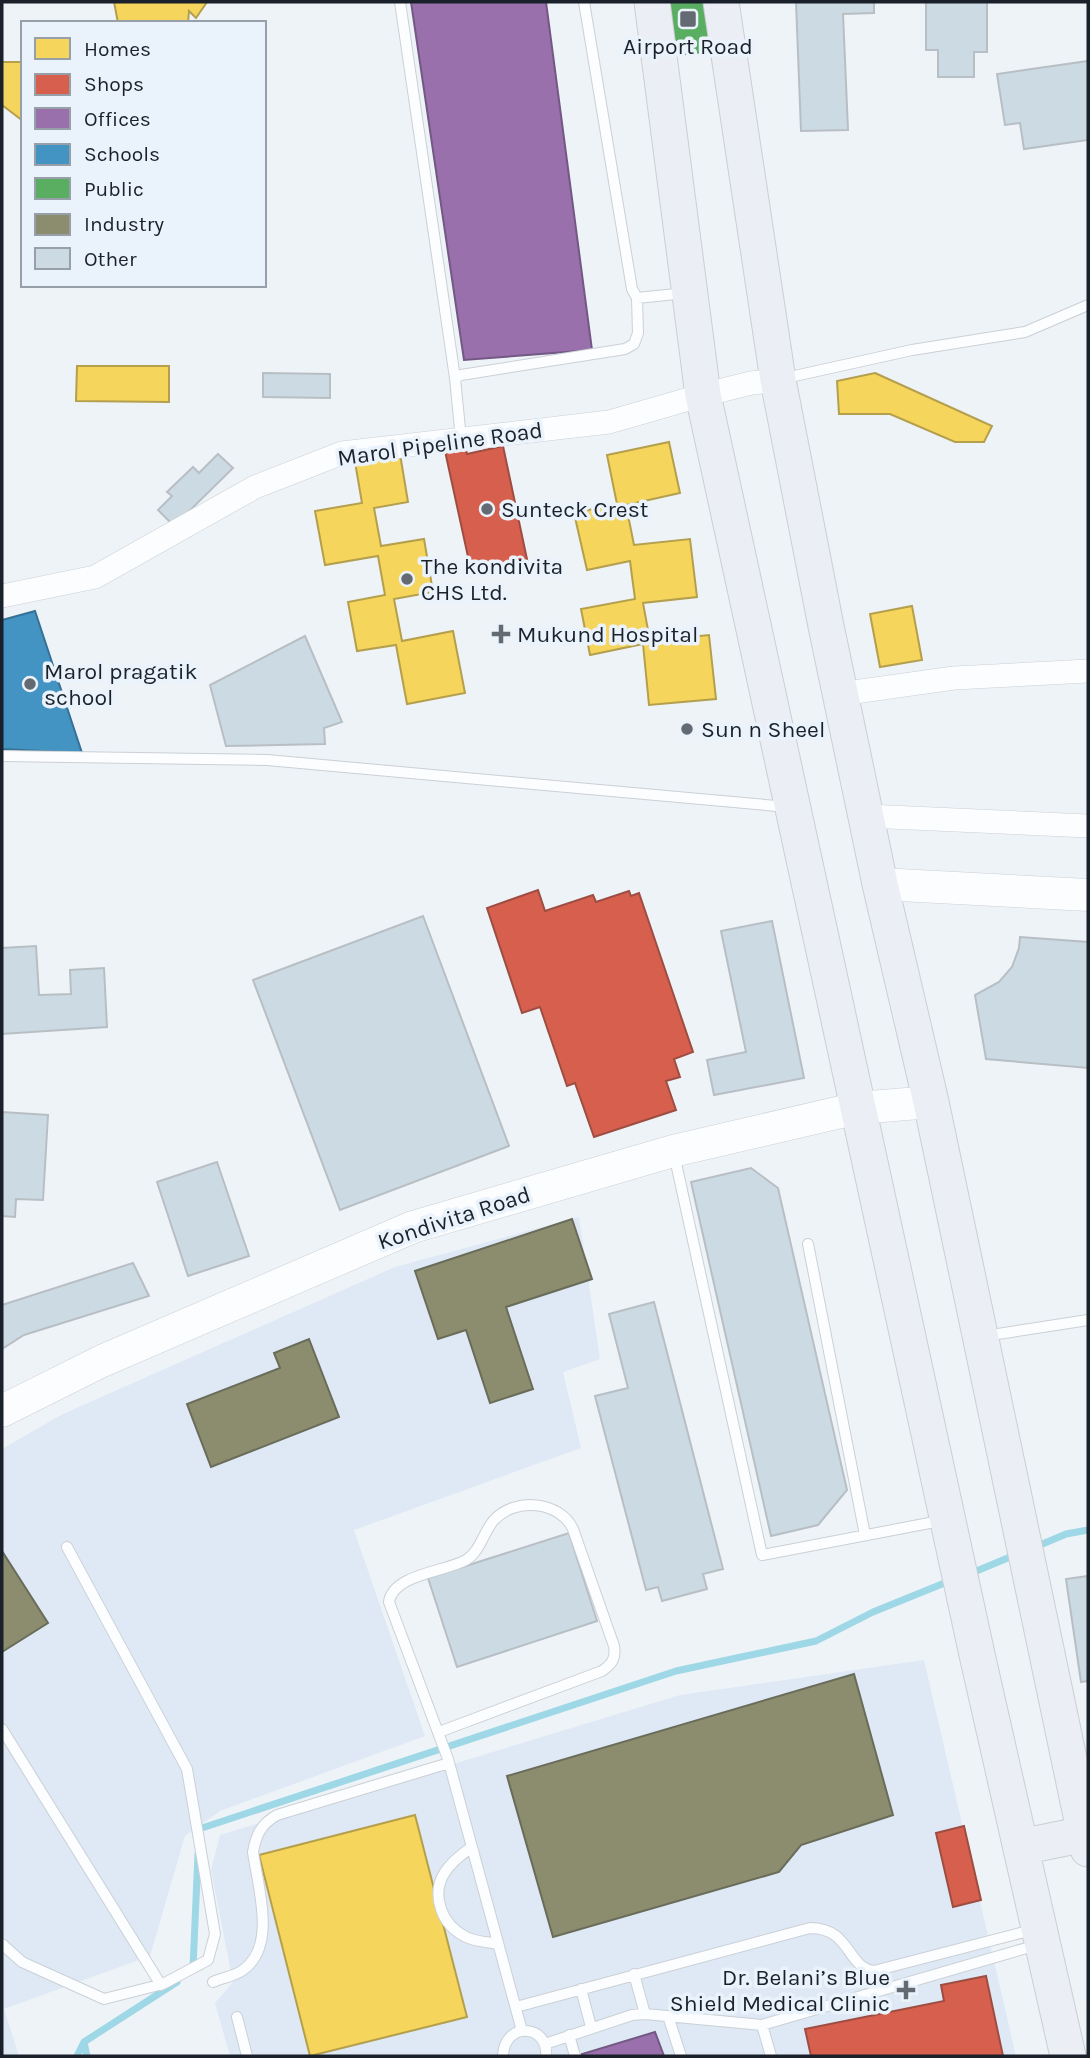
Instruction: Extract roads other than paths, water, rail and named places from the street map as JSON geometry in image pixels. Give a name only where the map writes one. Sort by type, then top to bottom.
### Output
[{"type":"main road","points":[[652,2],[703,395],[1068,2056]]},
{"type":"main road","points":[[721,2],[778,380],[880,884],[931,1102],[1086,1842],[1021,1847]]},
{"type":"street","name":"Marol Pipeline Road","points":[[2,596],[95,577],[255,487],[341,453],[609,422],[751,383],[778,380]]},
{"type":"street","points":[[841,694],[954,678],[1088,671]]},
{"type":"street","points":[[866,816],[1088,826]]},
{"type":"street","points":[[880,884],[1088,895]]},
{"type":"street","name":"Kondivita Road","points":[[2,1411],[102,1361],[413,1227],[673,1151],[858,1108],[931,1102]]},
{"type":"lane","points":[[400,2],[455,379],[461,440]]},
{"type":"lane","points":[[455,379],[461,375],[625,349],[634,344],[638,333],[637,299],[628,275],[584,2]]},
{"type":"lane","points":[[637,299],[690,293]]},
{"type":"lane","points":[[778,380],[912,350],[1025,332],[1088,305]]},
{"type":"lane","points":[[2,756],[267,760],[793,807]]},
{"type":"lane","points":[[673,1151],[762,1555],[948,1519]]},
{"type":"lane","points":[[808,1244],[865,1535]]},
{"type":"lane","points":[[979,1337],[1088,1320]]},
{"type":"lane","points":[[439,1734],[602,1671],[613,1661],[614,1646],[573,1529],[569,1520],[555,1510],[535,1506],[506,1511],[494,1520],[467,1559],[401,1583],[390,1594],[391,1610],[448,1761],[522,2031]]},
{"type":"lane","points":[[2,1944],[22,1962],[104,1999],[162,1984],[208,1960],[215,1934],[187,1769],[68,1547]]},
{"type":"lane","points":[[2,1729],[162,1984]]},
{"type":"lane","points":[[213,1982],[242,1972],[260,1950],[264,1933],[253,1852],[255,1839],[263,1824],[277,1815],[448,1761]]},
{"type":"lane","points":[[472,1847],[454,1860],[440,1879],[437,1890],[440,1906],[446,1921],[459,1932],[467,1937],[498,1944]]},
{"type":"lane","points":[[516,2007],[810,1928],[831,1931],[862,1967],[874,1970],[1041,1936]]},
{"type":"lane","points":[[545,2044],[620,2018],[645,2014],[762,2025],[1041,1936]]},
{"type":"lane","points":[[874,1970],[879,1989]]},
{"type":"lane","points":[[635,1974],[645,2014]]},
{"type":"lane","points":[[581,1989],[591,2027]]},
{"type":"lane","points":[[668,2016],[681,2056]]},
{"type":"lane","points":[[237,2017],[247,2056]]},
{"type":"lane","points":[[762,2025],[771,2056]]},
{"type":"lane","points":[[503,2056],[506,2042],[516,2032],[522,2031],[536,2034],[545,2044],[546,2056]]},
{"type":"lane","points":[[569,2035],[575,2056]]},
{"type":"waterway","points":[[1033,1548],[1066,1534],[1088,1530]]},
{"type":"waterway","points":[[974,1572],[1015,1555]]},
{"type":"waterway","points":[[199,1832],[199,1829],[676,1671],[816,1641],[873,1612],[947,1582]]},
{"type":"waterway","points":[[193,1968],[198,1854]]},
{"type":"waterway","points":[[87,2056],[84,2042],[177,1982]]},
{"type":"waterway","points":[[77,2056],[84,2042]]},
{"type":"place","name":"Airport Road","points":[[688,19]]},
{"type":"place","name":"Sunteck Crest","points":[[487,509]]},
{"type":"place","name":"The kondivita CHS Ltd.","points":[[407,579]]},
{"type":"place","name":"Mukund Hospital","points":[[501,634]]},
{"type":"place","name":"Marol pragatik school","points":[[30,684]]},
{"type":"place","name":"Sun n Sheel","points":[[687,729]]},
{"type":"place","name":"Dr. Belani’s Blue Shield Medical Clinic","points":[[906,1990]]}]
